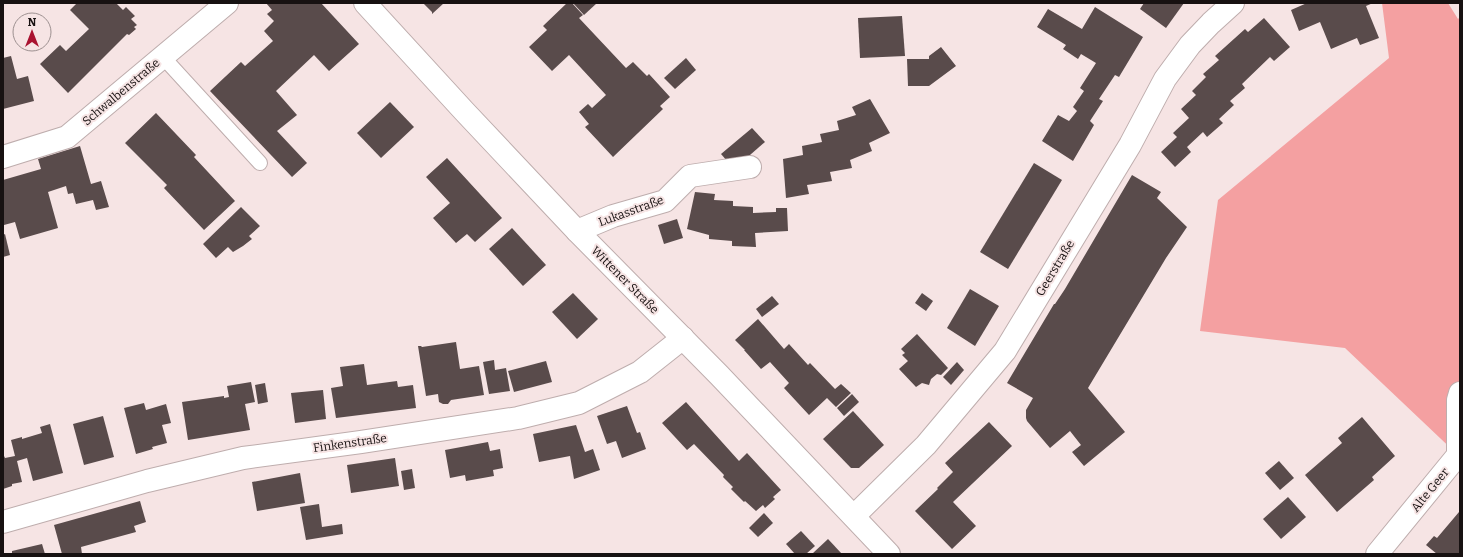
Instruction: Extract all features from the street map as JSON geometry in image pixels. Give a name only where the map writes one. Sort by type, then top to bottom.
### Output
[{"type":"street","name":"Schwalbenstraße","points":[[3,157],[68,137],[227,3]]},
{"type":"street","name":"Wittener Straße","points":[[365,3],[577,231],[683,338],[889,554]]},
{"type":"street","name":"Geerstraße","points":[[854,516],[926,445],[1005,351],[1130,145],[1166,79],[1190,45],[1211,22],[1234,3]]},
{"type":"street","name":"Lukasstraße","points":[[577,231],[613,216],[665,201],[690,176],[750,167]]},
{"type":"street","name":"Finkenstraße","points":[[3,522],[147,481],[243,458],[518,418],[579,403],[640,372],[683,338]]},
{"type":"street","name":"Alte Geer","points":[[1378,554],[1459,456],[1458,400],[1460,393]]},
{"type":"lane","points":[[163,57],[260,163]]},
{"type":"shaded area","points":[[1382,3],[1448,3],[1458,19],[1460,17],[1460,457],[1345,348],[1200,331],[1218,200],[1389,58]]},
{"type":"building","points":[[77,3],[116,3],[123,10],[126,7],[135,16],[131,19],[137,25],[134,27],[136,29],[129,35],[127,34],[68,93],[40,64],[60,45],[66,51],[89,29],[70,10]]},
{"type":"building","points":[[266,3],[321,3],[359,44],[329,71],[314,55],[276,91],[297,115],[277,131],[307,163],[292,177],[210,91],[241,62],[245,66],[273,41],[264,31],[274,21],[267,14],[272,10]]},
{"type":"building","points":[[423,3],[444,3],[432,14],[432,12]]},
{"type":"building","points":[[567,3],[572,3],[583,15],[579,18],[626,68],[633,62],[647,76],[649,74],[670,97],[660,106],[663,109],[613,157],[585,127],[589,124],[579,112],[588,104],[592,108],[606,95],[569,55],[552,71],[529,47],[547,30],[543,26]]},
{"type":"building","points":[[573,3],[597,3],[584,15]]},
{"type":"building","points":[[1144,3],[1184,3],[1166,28],[1140,9]]},
{"type":"building","points":[[1307,3],[1373,3],[1366,6],[1379,38],[1360,45],[1357,38],[1331,49],[1320,22],[1299,31],[1291,10]]},
{"type":"building","points":[[1095,7],[1143,37],[1119,77],[1115,75],[1099,99],[1103,101],[1090,121],[1094,125],[1073,161],[1042,141],[1058,115],[1069,121],[1077,111],[1073,107],[1084,91],[1080,88],[1096,63],[1081,54],[1078,59],[1063,49],[1066,45],[1037,27],[1048,9],[1082,29]]},
{"type":"building","points":[[902,16],[905,56],[860,58],[858,18]]},
{"type":"building","points":[[1264,18],[1290,47],[1274,61],[1270,57],[1242,84],[1245,88],[1230,101],[1234,105],[1219,119],[1223,123],[1207,137],[1203,132],[1187,147],[1191,152],[1175,167],[1161,152],[1177,137],[1173,133],[1189,118],[1181,109],[1196,95],[1192,91],[1206,77],[1203,74],[1219,60],[1215,56],[1245,29],[1248,32]]},
{"type":"building","points":[[941,47],[956,66],[929,86],[908,86],[907,59],[929,59],[929,56]]},
{"type":"building","points":[[11,56],[17,79],[28,76],[34,101],[3,109],[3,58]]},
{"type":"building","points":[[686,58],[696,70],[675,89],[664,78]]},
{"type":"building","points":[[870,99],[890,133],[869,143],[872,151],[850,160],[852,168],[830,172],[832,181],[807,185],[809,194],[786,198],[783,159],[803,155],[802,146],[822,142],[820,134],[839,130],[837,121],[856,115],[852,107]]},
{"type":"building","points":[[390,102],[414,127],[381,158],[357,133]]},
{"type":"building","points":[[156,113],[196,155],[194,157],[235,201],[204,230],[164,188],[167,185],[125,143]]},
{"type":"building","points":[[752,128],[765,142],[734,169],[721,154]]},
{"type":"building","points":[[80,146],[91,184],[101,181],[109,207],[96,210],[93,200],[76,204],[73,193],[68,194],[66,186],[48,192],[58,228],[20,239],[15,222],[4,225],[3,180],[41,169],[38,159]]},
{"type":"building","points":[[447,158],[502,218],[475,242],[467,234],[456,243],[433,218],[450,203],[426,177]]},
{"type":"building","points":[[1034,163],[1062,180],[1008,269],[980,252]]},
{"type":"building","points":[[1132,175],[1161,192],[1157,198],[1187,227],[1166,258],[1088,388],[1125,432],[1084,466],[1072,452],[1081,445],[1070,431],[1050,448],[1027,421],[1026,410],[1033,398],[1007,383],[1054,304],[1065,289]]},
{"type":"building","points":[[695,192],[715,194],[714,200],[733,201],[733,206],[753,207],[753,213],[776,212],[776,208],[787,208],[788,231],[755,233],[756,247],[732,246],[732,241],[709,239],[709,235],[687,229]]},
{"type":"building","points":[[241,207],[260,226],[249,236],[252,239],[243,246],[233,252],[228,247],[216,258],[203,244]]},
{"type":"building","points":[[677,219],[683,238],[664,244],[658,225]]},
{"type":"building","points":[[512,228],[546,265],[523,286],[489,249]]},
{"type":"building","points":[[5,234],[10,255],[3,257],[3,235]]},
{"type":"building","points":[[970,289],[999,306],[975,346],[947,328]]},
{"type":"building","points":[[573,293],[598,319],[577,339],[552,312]]},
{"type":"building","points":[[922,293],[933,301],[926,311],[915,303]]},
{"type":"building","points":[[772,296],[779,304],[762,317],[756,309]]},
{"type":"building","points":[[758,319],[784,349],[789,344],[808,365],[810,363],[835,389],[841,384],[851,393],[836,407],[827,398],[809,415],[784,388],[789,383],[770,362],[761,369],[735,340]]},
{"type":"building","points":[[917,334],[948,368],[941,375],[937,374],[931,379],[929,385],[922,383],[916,387],[899,369],[908,361],[902,355],[905,353],[901,349]]},
{"type":"building","points":[[456,342],[460,369],[479,366],[484,395],[451,400],[448,404],[443,404],[439,402],[438,394],[426,396],[418,346],[422,347]]},
{"type":"building","points":[[494,360],[495,370],[506,368],[510,391],[489,394],[483,362]]},
{"type":"building","points":[[546,361],[552,382],[514,392],[508,371]]},
{"type":"building","points":[[957,362],[964,370],[951,385],[943,377]]},
{"type":"building","points":[[364,364],[367,385],[397,381],[398,387],[413,385],[416,408],[336,418],[331,388],[343,386],[340,367]]},
{"type":"building","points":[[251,382],[255,402],[245,404],[250,430],[188,440],[182,402],[224,396],[224,398],[229,397],[227,386]]},
{"type":"building","points":[[265,383],[268,402],[258,404],[255,385]]},
{"type":"building","points":[[323,390],[326,419],[295,423],[291,393]]},
{"type":"building","points":[[852,394],[859,402],[844,416],[837,408]]},
{"type":"building","points":[[686,402],[739,461],[747,453],[781,490],[773,497],[775,499],[765,508],[763,505],[756,511],[745,501],[744,502],[731,489],[733,487],[723,477],[724,475],[694,444],[687,450],[662,423]]},
{"type":"building","points":[[144,403],[146,410],[166,404],[171,423],[162,425],[167,443],[152,447],[153,449],[136,454],[124,408]]},
{"type":"building","points":[[627,406],[637,433],[640,432],[646,449],[622,458],[616,441],[607,444],[597,416]]},
{"type":"building","points":[[853,411],[884,445],[859,468],[851,468],[823,439]]},
{"type":"building","points":[[103,416],[114,457],[84,465],[73,424]]},
{"type":"building","points":[[1362,417],[1395,456],[1372,477],[1374,480],[1337,512],[1305,475],[1342,443],[1338,438]]},
{"type":"building","points":[[989,422],[1012,446],[953,502],[976,526],[952,549],[915,511],[953,472],[945,463]]},
{"type":"building","points":[[50,424],[63,473],[33,481],[27,458],[17,461],[22,482],[12,484],[12,486],[3,489],[3,454],[5,458],[15,456],[11,440],[22,437],[22,439],[42,433],[40,427]]},
{"type":"building","points":[[576,425],[585,452],[593,449],[600,470],[574,479],[570,456],[539,462],[533,434]]},
{"type":"building","points":[[488,442],[490,451],[500,449],[503,468],[493,470],[494,476],[466,481],[465,475],[450,478],[445,450]]},
{"type":"building","points":[[395,458],[399,486],[351,493],[347,465]]},
{"type":"building","points":[[1279,461],[1294,478],[1280,490],[1265,473]]},
{"type":"building","points":[[412,469],[415,488],[404,490],[401,471]]},
{"type":"building","points":[[300,473],[305,503],[257,511],[252,482]]},
{"type":"building","points":[[1288,497],[1306,517],[1281,539],[1263,519]]},
{"type":"building","points":[[140,501],[146,522],[134,526],[136,532],[81,547],[82,554],[62,554],[54,525]]},
{"type":"building","points":[[319,504],[322,527],[342,524],[343,534],[306,540],[300,507]]},
{"type":"building","points":[[1459,512],[1460,554],[1437,554],[1426,545],[1434,536],[1437,538]]},
{"type":"building","points":[[764,513],[773,523],[758,537],[749,528]]},
{"type":"building","points":[[801,531],[815,546],[806,554],[795,554],[786,544]]},
{"type":"building","points":[[828,539],[842,554],[812,554]]},
{"type":"building","points":[[42,544],[45,554],[12,554],[12,551]]}]
